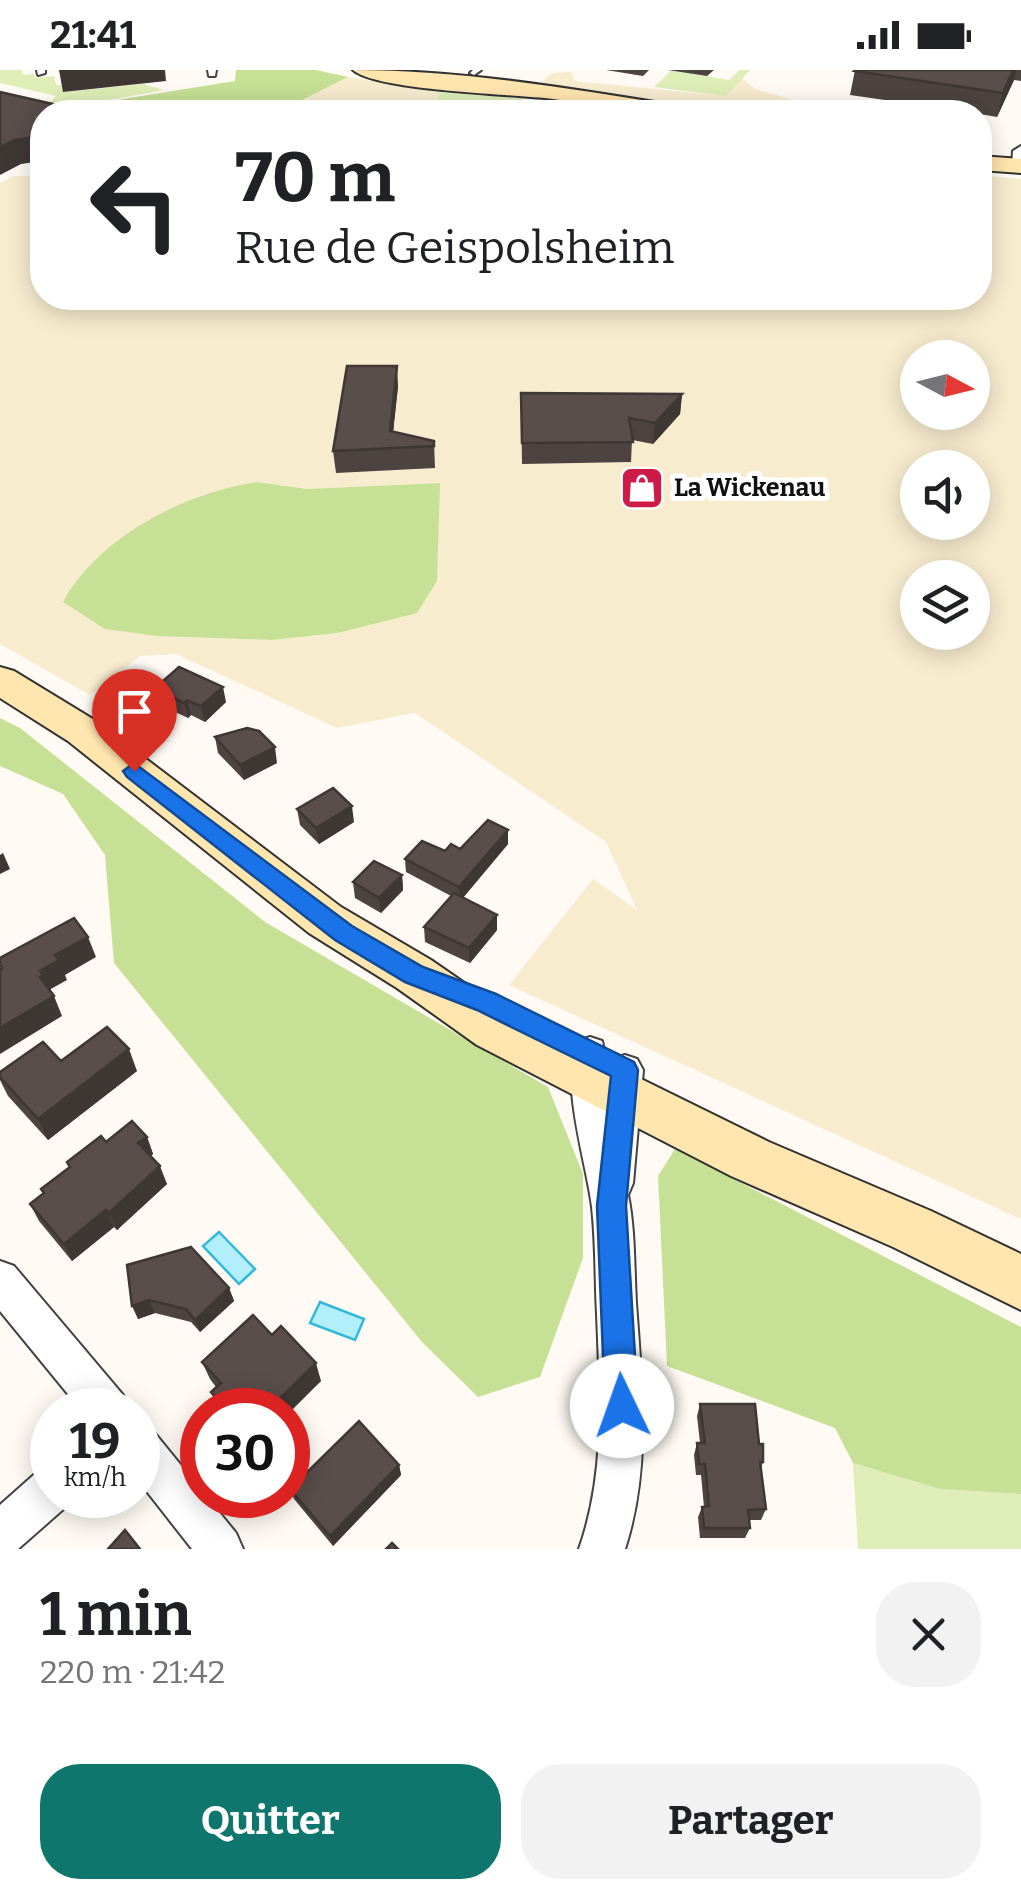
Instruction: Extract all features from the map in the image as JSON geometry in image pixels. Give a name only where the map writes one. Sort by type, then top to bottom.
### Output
[{"type":"main road","points":[[364,70],[426,82],[603,100]]},
{"type":"main road","points":[[992,162],[1020,161]]},
{"type":"main road","points":[[0,680],[82,732],[325,920],[414,974],[494,1030],[608,1075],[750,1159],[912,1229],[1021,1283]]},
{"type":"street","points":[[602,1549],[613,1517],[621,1447],[608,1075]]},
{"type":"street","points":[[0,1280],[90,1388]]},
{"type":"street","points":[[160,1474],[220,1549]]},
{"type":"street","points":[[0,1535],[30,1508]]},
{"type":"shaded area","points":[[571,72],[575,81],[725,96],[742,78],[755,89],[793,100],[623,100],[537,86],[552,73]]},
{"type":"shaded area","points":[[348,77],[438,92],[438,100],[302,100]]},
{"type":"shaded area","points":[[13,176],[30,176],[30,310],[992,310],[992,176],[1021,179],[1021,1219],[509,985],[593,879],[637,910],[606,842],[415,713],[337,728],[176,654],[140,656],[90,695],[0,644],[0,183]],"holes":[[[257,482],[307,489],[439,483],[437,581],[337,633],[273,640],[157,636]]]},
{"type":"green space","points":[[0,70],[22,70],[23,75],[34,74],[35,78],[54,76],[56,85],[62,85],[64,92],[143,84],[164,90],[109,100],[52,100],[56,96],[0,83]]},
{"type":"green space","points":[[236,70],[316,70],[348,77],[302,100],[117,100],[235,81]]},
{"type":"green space","points":[[672,70],[729,80],[739,70],[750,70],[726,96],[654,87]]},
{"type":"green space","points":[[438,92],[522,100],[438,100]]},
{"type":"green space","points":[[257,482],[307,489],[440,483],[437,581],[417,613],[337,633],[273,640],[157,636],[105,629],[63,602],[98,557],[146,521],[202,496]]},
{"type":"green space","points":[[0,718],[20,728],[265,922],[548,1087],[583,1174],[583,1258],[540,1377],[478,1397],[422,1342],[114,963],[105,855],[63,794],[0,766]]},
{"type":"green space","points":[[675,1149],[1021,1327],[1021,1494],[940,1489],[853,1463],[835,1428],[667,1366],[658,1176]]},
{"type":"green space","points":[[853,1463],[940,1489],[1021,1494],[1021,1549],[858,1549]]},
{"type":"water","points":[[219,1232],[255,1269],[239,1284],[203,1246]]},
{"type":"water","points":[[320,1302],[364,1319],[355,1340],[310,1323]]},
{"type":"building","points":[[855,70],[1013,70],[1003,93]]},
{"type":"building","points":[[0,92],[35,100],[30,100],[30,138],[0,147]]},
{"type":"building","points":[[347,366],[397,366],[390,431],[434,441],[434,446],[333,451]]},
{"type":"building","points":[[521,393],[682,394],[655,423],[629,418],[633,442],[522,443]]},
{"type":"building","points":[[179,667],[223,687],[201,706],[154,689]]},
{"type":"building","points":[[247,728],[259,731],[275,747],[240,765],[215,737]]},
{"type":"building","points":[[333,788],[352,806],[316,828],[297,809]]},
{"type":"building","points":[[488,820],[508,830],[459,887],[405,859],[422,841],[445,851],[451,844],[460,849]]},
{"type":"building","points":[[374,861],[402,875],[379,898],[353,882]]},
{"type":"building","points":[[454,893],[497,915],[469,948],[424,927]]},
{"type":"building","points":[[74,918],[88,937],[55,955],[59,960],[40,971],[54,996],[0,1028],[0,958]]},
{"type":"building","points":[[107,1027],[129,1049],[38,1119],[0,1077],[0,1072],[43,1042],[61,1061]]},
{"type":"building","points":[[132,1121],[147,1137],[138,1143],[160,1166],[109,1213],[106,1210],[64,1244],[30,1204],[44,1193],[41,1189],[70,1167],[67,1162],[101,1136],[106,1142]]},
{"type":"building","points":[[191,1247],[229,1288],[195,1320],[186,1309],[149,1300],[132,1306],[127,1265]]},
{"type":"building","points":[[253,1315],[272,1335],[281,1326],[316,1363],[290,1388],[215,1388],[221,1383],[202,1362]]},
{"type":"building","points":[[700,1404],[755,1404],[759,1444],[763,1444],[760,1462],[766,1509],[748,1510],[750,1528],[704,1528],[702,1507],[709,1506],[705,1464],[699,1464],[697,1443],[705,1443]]},
{"type":"building","points":[[359,1421],[399,1465],[330,1536],[310,1512],[310,1469]]},
{"type":"building","points":[[125,1530],[140,1549],[108,1549]]},
{"type":"place","name":"La Wickenau","points":[[642,488]]},
{"type":"route","points":[[134,771],[344,933],[414,974],[486,1002],[625,1070],[611,1206],[622,1406]]}]
